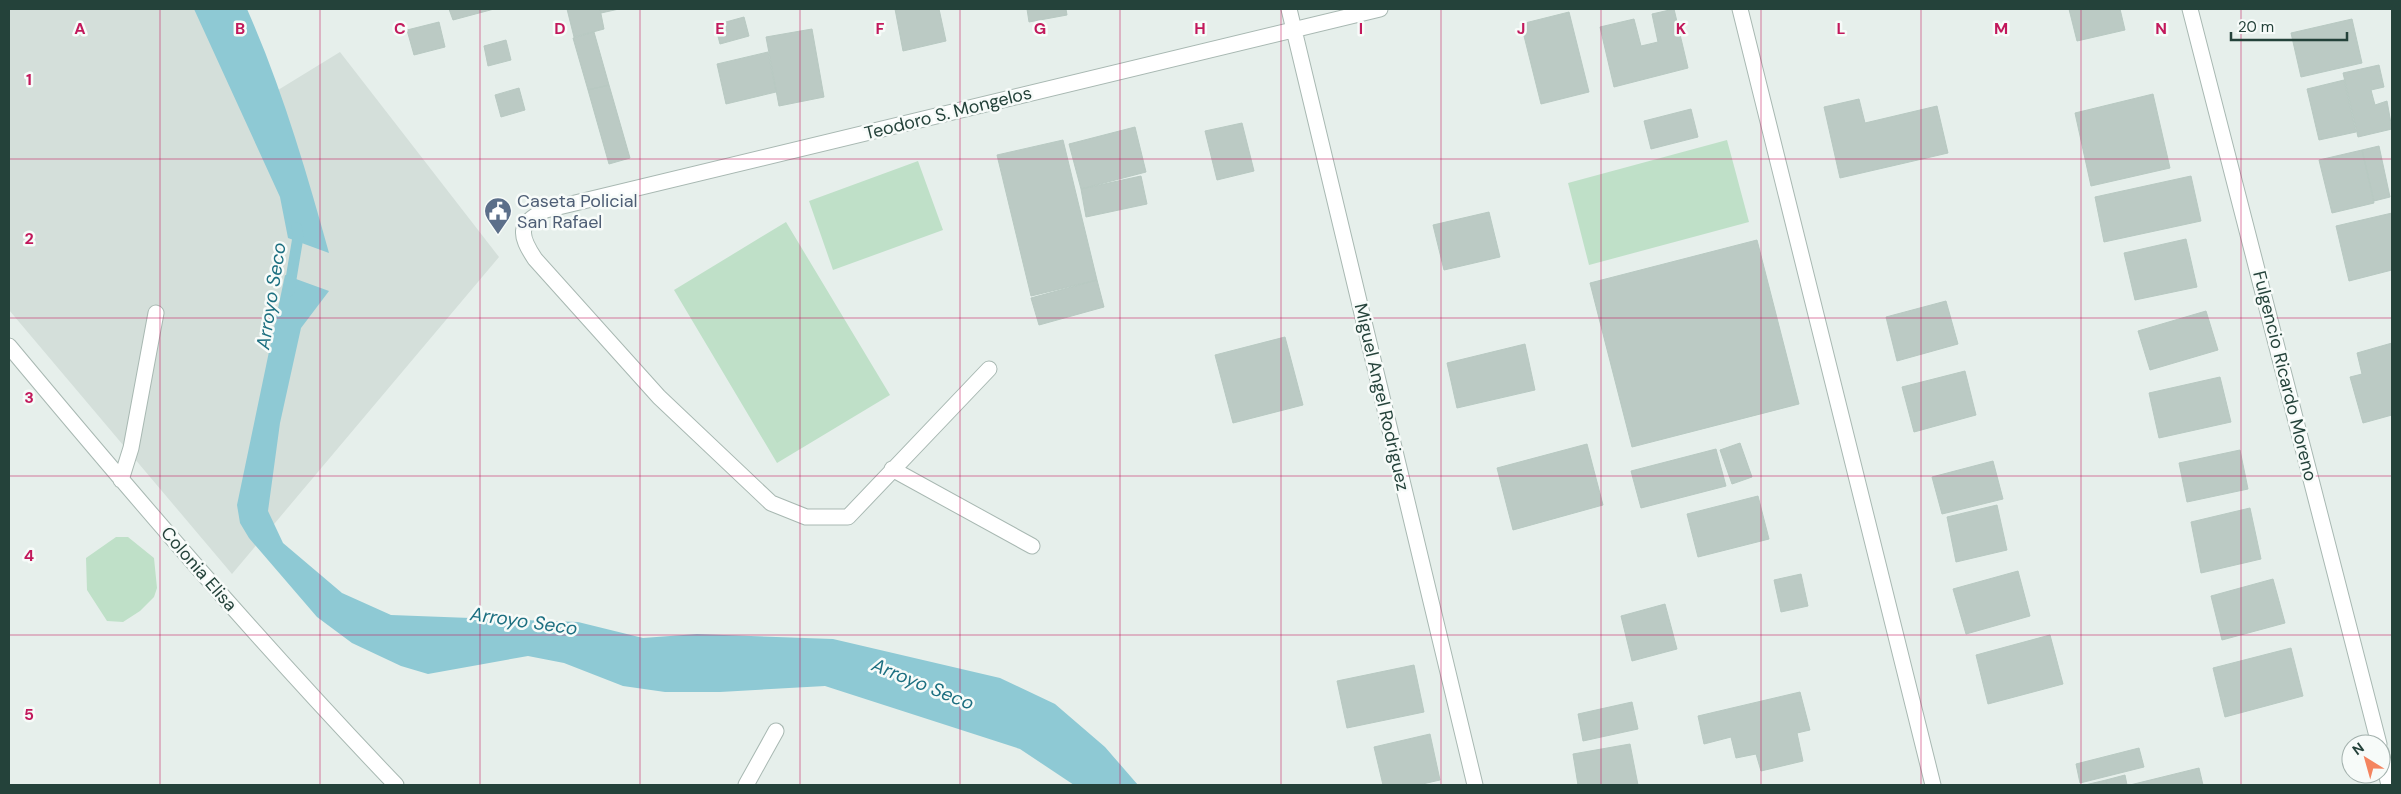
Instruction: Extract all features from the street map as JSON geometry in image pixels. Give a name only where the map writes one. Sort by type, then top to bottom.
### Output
[{"type":"street","name":"Miguel Angel Rodriguez","points":[[1289,9],[1475,785]]},
{"type":"street","name":"Teodoro S. Mongelos","points":[[892,469],[848,517],[806,517],[771,503],[659,397],[541,267],[524,243],[524,228],[532,216],[546,210],[1380,9]]},
{"type":"street","points":[[1740,9],[1933,785]]},
{"type":"street","name":"Fulgencio Ricardo Moreno","points":[[2190,9],[2376,734]]},
{"type":"street","points":[[121,480],[131,448],[156,313]]},
{"type":"street","name":"Colonia Elisa","points":[[9,346],[121,480],[300,685],[396,785]]},
{"type":"street","points":[[989,369],[892,469],[1032,546]]},
{"type":"street","points":[[746,785],[776,731]]},
{"type":"shaded area","points":[[9,9],[206,9],[252,106],[340,52],[499,257],[232,574],[9,310]]},
{"type":"green space","points":[[1727,140],[1749,222],[1589,265],[1568,183]]},
{"type":"green space","points":[[918,161],[943,230],[833,270],[809,201]]},
{"type":"green space","points":[[786,222],[890,395],[777,463],[674,290]]},
{"type":"green space","points":[[116,537],[128,537],[154,558],[157,588],[154,597],[140,611],[123,622],[107,621],[87,590],[86,558]]},
{"type":"water","points":[[194,9],[247,9],[293,130],[329,253],[288,238],[280,197]]},
{"type":"water","points":[[285,275],[329,291],[301,328],[280,423],[268,511],[283,543],[342,593],[391,615],[578,622],[643,638],[697,634],[833,639],[1000,678],[1055,704],[1105,747],[1138,785],[1074,785],[1020,749],[825,686],[720,692],[665,692],[623,686],[564,663],[528,656],[428,674],[401,666],[352,643],[317,617],[249,538],[240,523],[237,505]]},
{"type":"building","points":[[449,9],[494,9],[453,20]]},
{"type":"building","points":[[567,9],[600,9],[604,29],[574,37]]},
{"type":"building","points":[[600,9],[619,9],[601,13]]},
{"type":"building","points":[[895,9],[939,9],[946,41],[903,51]]},
{"type":"building","points":[[1027,9],[1066,9],[1067,15],[1029,22]]},
{"type":"building","points":[[1674,9],[1688,68],[1614,87],[1600,27],[1634,19],[1641,46],[1658,42],[1652,14]]},
{"type":"building","points":[[2069,9],[2120,9],[2125,30],[2077,41]]},
{"type":"building","points":[[1569,12],[1589,92],[1541,104],[1521,24]]},
{"type":"building","points":[[744,17],[749,36],[720,44],[715,25]]},
{"type":"building","points":[[2352,19],[2362,63],[2301,77],[2291,33]]},
{"type":"building","points":[[439,22],[445,47],[414,55],[407,30]]},
{"type":"building","points":[[812,29],[824,97],[779,106],[766,37]]},
{"type":"building","points":[[594,32],[609,85],[588,90],[573,38]]},
{"type":"building","points":[[506,40],[511,60],[488,66],[484,46]]},
{"type":"building","points":[[768,52],[776,92],[726,104],[717,64]]},
{"type":"building","points":[[2379,65],[2384,87],[2371,90],[2375,105],[2387,101],[2392,129],[2358,137],[2343,73]]},
{"type":"building","points":[[2344,80],[2356,132],[2319,140],[2307,89]]},
{"type":"building","points":[[609,85],[630,158],[609,164],[588,90]]},
{"type":"building","points":[[519,88],[525,110],[501,117],[495,95]]},
{"type":"building","points":[[2153,94],[2170,168],[2091,186],[2075,113]]},
{"type":"building","points":[[1859,99],[1865,123],[1937,106],[1948,153],[1840,178],[1824,107]]},
{"type":"building","points":[[1691,109],[1698,137],[1651,149],[1644,121]]},
{"type":"building","points":[[1242,123],[1254,171],[1217,180],[1205,131]]},
{"type":"building","points":[[1135,127],[1146,172],[1081,189],[1069,144]]},
{"type":"building","points":[[1063,140],[1097,280],[1031,296],[997,155]]},
{"type":"building","points":[[2379,146],[2390,197],[2374,201],[2362,150]]},
{"type":"building","points":[[2362,150],[2374,203],[2332,213],[2319,160]]},
{"type":"building","points":[[1141,176],[1147,204],[1086,217],[1081,189]]},
{"type":"building","points":[[2191,176],[2201,221],[2104,242],[2095,197]]},
{"type":"building","points":[[1489,212],[1500,257],[1444,270],[1433,225]]},
{"type":"building","points":[[2392,213],[2392,270],[2349,281],[2336,226]]},
{"type":"building","points":[[2186,239],[2197,287],[2135,300],[2124,253]]},
{"type":"building","points":[[1757,240],[1799,404],[1632,447],[1590,283]]},
{"type":"building","points":[[1097,280],[1104,307],[1039,325],[1031,298]]},
{"type":"building","points":[[1946,301],[1958,344],[1897,361],[1886,317]]},
{"type":"building","points":[[2206,311],[2218,350],[2150,370],[2138,331]]},
{"type":"building","points":[[1285,337],[1303,405],[1233,423],[1215,355]]},
{"type":"building","points":[[2392,343],[2392,415],[2363,423],[2350,377],[2362,374],[2357,353]]},
{"type":"building","points":[[1525,344],[1535,390],[1457,408],[1447,363]]},
{"type":"building","points":[[1965,371],[1976,415],[1914,432],[1902,387]]},
{"type":"building","points":[[2220,377],[2231,422],[2159,438],[2149,393]]},
{"type":"building","points":[[1740,443],[1752,477],[1732,484],[1720,450]]},
{"type":"building","points":[[1587,444],[1603,505],[1513,530],[1497,468]]},
{"type":"building","points":[[1716,449],[1726,486],[1641,508],[1631,471]]},
{"type":"building","points":[[2240,450],[2248,489],[2187,502],[2179,463]]},
{"type":"building","points":[[1993,461],[2003,499],[1942,514],[1932,477]]},
{"type":"building","points":[[1758,496],[1769,539],[1698,557],[1687,514]]},
{"type":"building","points":[[1997,505],[2007,550],[1956,562],[1947,517]]},
{"type":"building","points":[[2250,508],[2261,559],[2201,573],[2191,522]]},
{"type":"building","points":[[2018,571],[2030,616],[1966,634],[1953,589]]},
{"type":"building","points":[[1801,574],[1808,606],[1781,612],[1774,580]]},
{"type":"building","points":[[2273,579],[2285,623],[2222,640],[2211,596]]},
{"type":"building","points":[[1665,604],[1677,649],[1632,661],[1621,616]]},
{"type":"building","points":[[2050,635],[2063,684],[1988,704],[1976,655]]},
{"type":"building","points":[[2291,648],[2303,696],[2225,717],[2213,668]]},
{"type":"building","points":[[1414,665],[1424,712],[1347,728],[1337,681]]},
{"type":"building","points":[[1800,692],[1810,730],[1797,733],[1803,761],[1761,771],[1756,754],[1736,758],[1731,737],[1704,744],[1698,716]]},
{"type":"building","points":[[1632,702],[1638,729],[1583,741],[1578,714]]},
{"type":"building","points":[[1430,734],[1440,780],[1418,785],[1383,785],[1374,747]]},
{"type":"building","points":[[1630,744],[1638,785],[1578,785],[1573,754]]},
{"type":"building","points":[[2139,748],[2144,767],[2080,783],[2076,764]]},
{"type":"building","points":[[2199,768],[2203,785],[2130,785]]},
{"type":"building","points":[[2125,775],[2127,785],[2107,785],[2106,780]]},
{"type":"building","points":[[2106,780],[2107,785],[2085,785]]},
{"type":"waterway","name":"Arroyo Seco","points":[[289,291],[298,237],[297,228]]},
{"type":"place","name":"Caseta Policial San Rafael","points":[[498,235]]}]
